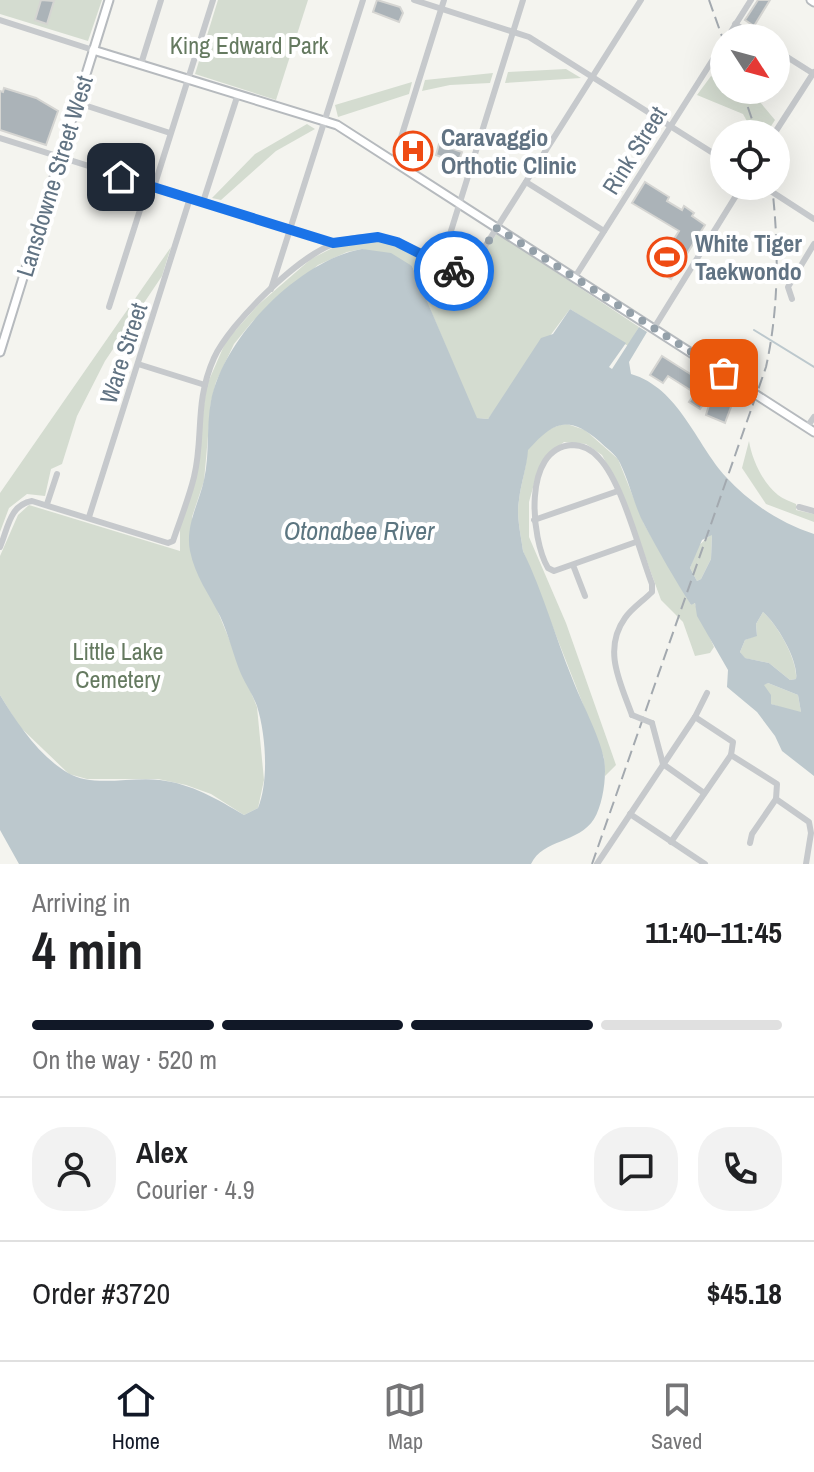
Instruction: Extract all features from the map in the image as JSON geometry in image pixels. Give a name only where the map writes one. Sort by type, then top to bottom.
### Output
[{"type":"main road","name":"Lansdowne Street West","points":[[0,352],[109,0]]},
{"type":"main road","points":[[93,50],[325,122],[354,135],[811,430]]},
{"type":"street","points":[[141,64],[161,0]]},
{"type":"street","points":[[109,307],[213,0]]},
{"type":"street","points":[[271,289],[363,0]]},
{"type":"street","points":[[414,0],[514,30],[710,151]]},
{"type":"street","points":[[394,160],[444,0]]},
{"type":"street","points":[[441,263],[523,0]]},
{"type":"street","points":[[0,138],[333,243],[378,237],[397,242],[465,278],[641,0]]},
{"type":"street","name":"Rink Street","points":[[735,24],[751,0]]},
{"type":"street","points":[[0,20],[93,50]]},
{"type":"street","points":[[783,120],[814,73],[790,58]]},
{"type":"street","name":"Rink Street","points":[[575,277],[710,63]]},
{"type":"street","points":[[203,202],[238,94]]},
{"type":"street","points":[[78,103],[170,133]]},
{"type":"street","points":[[526,182],[604,231]]},
{"type":"street","name":"Ware Street","points":[[89,517],[190,198]]},
{"type":"street","points":[[654,328],[733,200]]},
{"type":"street","points":[[785,200],[814,219]]},
{"type":"street","points":[[0,547],[20,504],[32,501],[168,543],[173,541],[194,476],[199,406],[214,359],[232,329],[271,289],[333,243]]},
{"type":"street","points":[[792,299],[788,287],[814,244]]},
{"type":"street","points":[[138,364],[205,385]]},
{"type":"street","points":[[811,430],[814,417]]},
{"type":"street","points":[[636,542],[551,570],[545,564],[534,530],[534,505],[542,469],[550,456],[563,447],[582,446],[595,453],[609,470],[636,542],[652,592],[621,624],[614,655],[617,677],[632,715],[652,723],[663,764],[704,793]]},
{"type":"street","points":[[47,504],[57,474]]},
{"type":"street","points":[[534,520],[618,491]]},
{"type":"street","points":[[799,507],[814,511]]},
{"type":"street","points":[[573,565],[585,596]]},
{"type":"street","points":[[597,864],[695,717],[707,693]]},
{"type":"street","points":[[671,842],[731,755],[733,742],[695,717]]},
{"type":"street","points":[[731,755],[777,784],[776,799],[752,834],[750,843]]},
{"type":"street","points":[[776,799],[809,822],[811,833],[806,864]]},
{"type":"street","points":[[630,814],[705,864]]},
{"type":"green space","points":[[0,0],[102,0],[88,41],[0,14]]},
{"type":"green space","name":"King Edward Park","points":[[218,0],[308,0],[276,100],[195,74]]},
{"type":"green space","points":[[566,69],[581,78],[505,83],[508,72]]},
{"type":"green space","points":[[493,73],[490,83],[450,85],[422,91],[425,80]]},
{"type":"green space","points":[[710,77],[710,100],[697,95]]},
{"type":"green space","points":[[412,82],[409,94],[338,117],[335,105]]},
{"type":"green space","points":[[719,104],[762,104],[775,120],[746,120],[743,114]]},
{"type":"green space","points":[[307,124],[315,129],[276,151],[221,200],[212,198],[255,154]]},
{"type":"green space","name":"Little Lake Cemetery","points":[[497,233],[639,327],[628,346],[570,309],[488,419],[476,418],[412,266],[362,249],[318,265],[252,322],[234,344],[216,382],[211,402],[204,481],[192,517],[218,612],[257,707],[264,780],[258,808],[244,815],[211,794],[158,779],[87,779],[69,774],[19,726],[0,695],[0,556],[18,515],[29,505],[180,551],[180,526],[196,476],[206,387],[226,341],[258,305],[311,259],[342,243],[378,241],[393,245],[465,283]]},
{"type":"green space","points":[[171,247],[162,276],[105,361],[77,416],[62,464],[51,469],[45,496],[27,494],[9,508],[0,532],[0,493]]},
{"type":"green space","points":[[567,424],[585,430],[618,459],[644,524],[691,605],[694,602],[714,647],[710,653],[695,656],[683,622],[661,600],[621,490],[602,455],[586,444],[564,442],[546,456],[537,473],[529,502],[529,537],[566,623],[616,765],[605,776],[604,758],[523,551],[519,526],[518,506],[527,450],[549,429]]},
{"type":"green space","points":[[749,441],[763,478],[780,496],[796,504],[796,510],[814,514],[814,522],[766,504],[742,468]]},
{"type":"green space","points":[[712,534],[711,559],[697,581],[690,568],[698,546]]},
{"type":"green space","points":[[763,612],[786,644],[794,663],[796,679],[790,680],[769,663],[744,658],[740,652],[745,640],[757,635],[756,624]]},
{"type":"green space","points":[[768,683],[798,695],[801,712],[771,704],[763,684]]},
{"type":"water","name":"Otonabee River","points":[[362,249],[391,253],[412,266],[477,418],[488,419],[541,338],[553,334],[570,309],[626,343],[609,367],[612,369],[639,327],[647,332],[629,362],[631,374],[662,391],[685,418],[715,464],[745,495],[778,518],[814,534],[814,776],[782,751],[757,712],[727,687],[728,670],[697,616],[695,603],[691,605],[645,526],[618,460],[588,432],[561,425],[545,433],[528,450],[518,519],[523,551],[604,759],[602,798],[594,819],[580,833],[544,850],[531,864],[19,864],[0,830],[0,695],[38,748],[68,773],[89,780],[149,779],[172,782],[214,798],[244,815],[258,808],[265,772],[260,718],[223,623],[195,569],[189,533],[206,470],[211,401],[218,377],[231,352],[247,328],[290,285],[338,256]],"holes":[[[712,535],[711,559],[697,581],[690,568],[702,540]],[[763,612],[775,626],[791,654],[796,679],[790,680],[769,663],[745,658],[740,652],[745,640],[757,636],[756,624]],[[768,683],[798,695],[801,712],[771,704],[771,695],[764,685]]]},
{"type":"building","points":[[41,0],[54,1],[47,24],[35,20]]},
{"type":"building","points":[[377,0],[400,7],[403,13],[399,22],[373,12]]},
{"type":"building","points":[[758,0],[770,0],[755,24],[745,20]]},
{"type":"building","points":[[4,88],[36,98],[58,111],[46,145],[0,130],[0,91],[3,92]]},
{"type":"building","points":[[439,144],[462,152],[458,163],[436,155]]},
{"type":"building","points":[[645,182],[669,197],[667,201],[694,213],[692,216],[705,225],[671,279],[655,269],[679,231],[632,203]]},
{"type":"building","points":[[432,276],[445,285],[451,286],[453,283],[460,287],[452,299],[443,295],[436,305],[433,303],[437,296],[429,283]]},
{"type":"building","points":[[662,356],[714,389],[700,409],[689,402],[695,393],[668,376],[663,383],[650,375]]},
{"type":"building","points":[[719,385],[725,388],[723,392],[735,396],[725,423],[706,415],[714,389],[717,391]]},
{"type":"waterway","points":[[754,330],[814,367]]},
{"type":"railway","points":[[709,0],[718,24]]},
{"type":"railway","points":[[747,104],[752,120]]},
{"type":"railway","points":[[592,864],[766,367],[776,277],[773,200]]},
{"type":"way so far","points":[[454,271],[465,278],[497,228],[724,373]]},
{"type":"place","name":"Caravaggio Orthotic Clinic","points":[[413,151]]},
{"type":"place","name":"White Tiger Taekwondo","points":[[667,257]]},
{"type":"route","points":[[121,177],[333,243],[378,237],[397,242],[454,271]]}]
